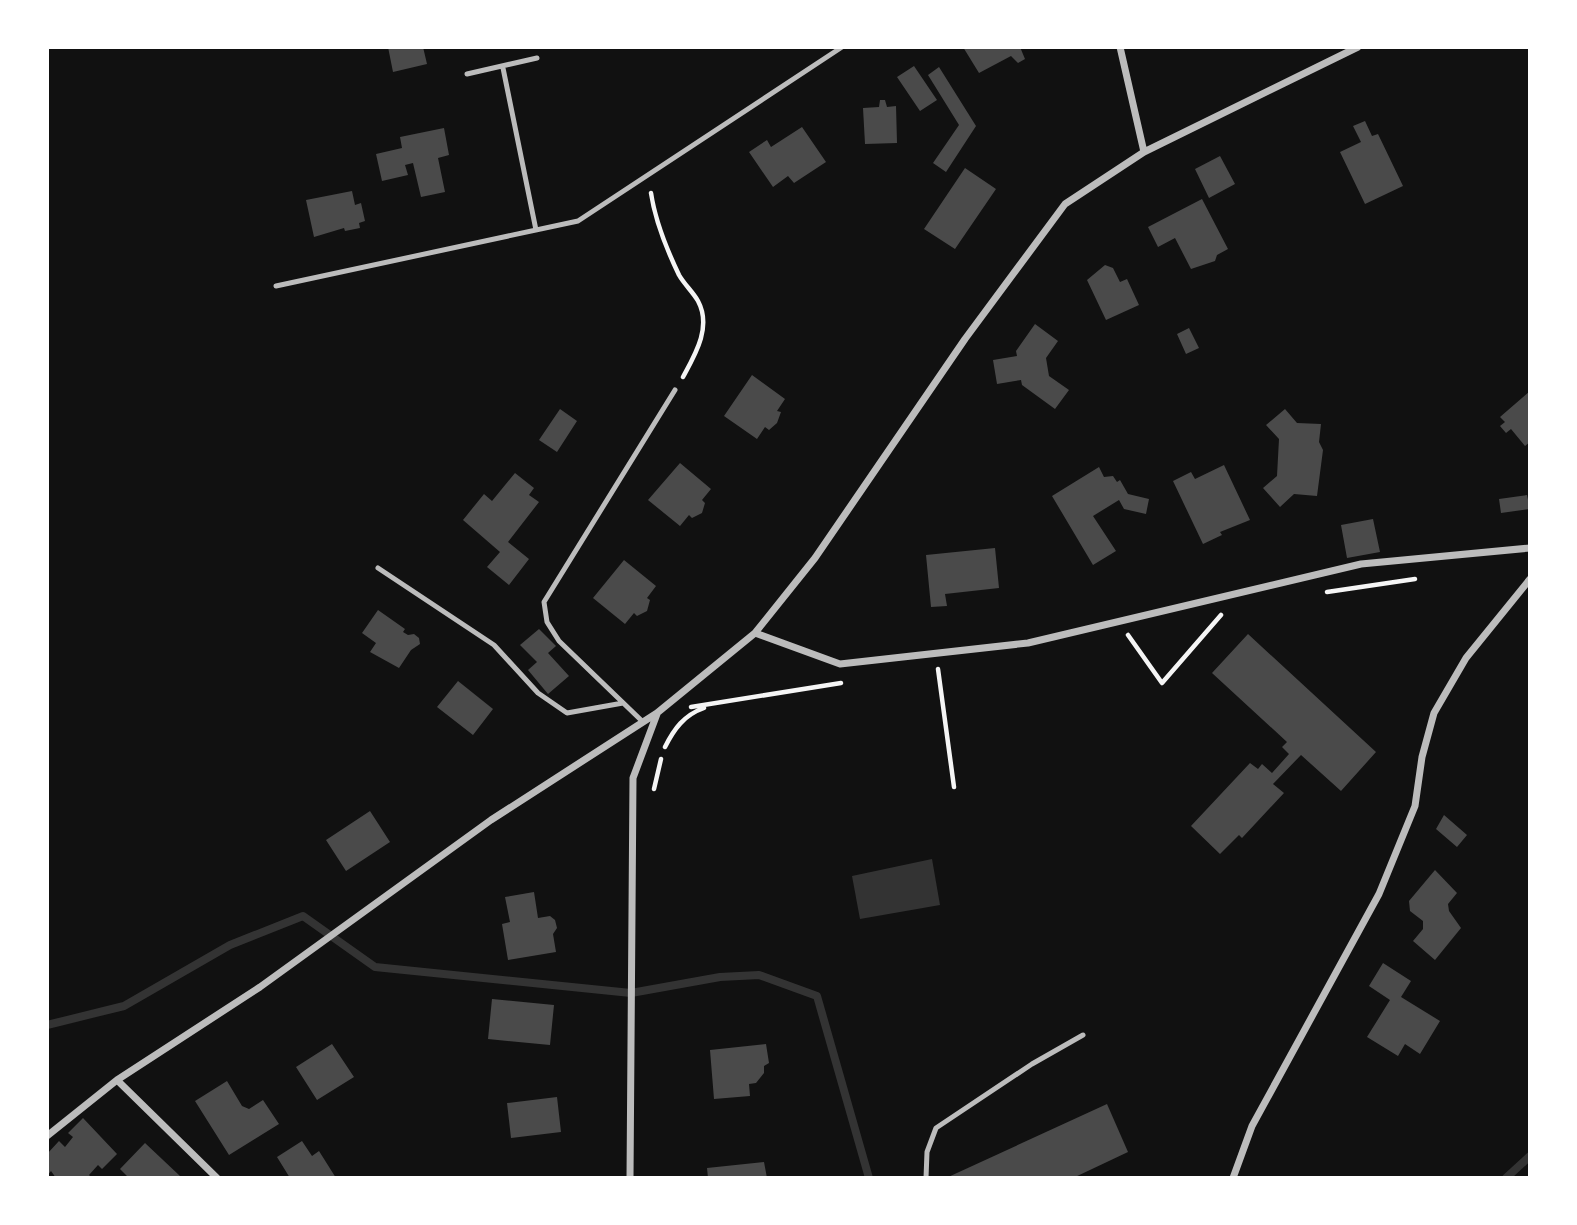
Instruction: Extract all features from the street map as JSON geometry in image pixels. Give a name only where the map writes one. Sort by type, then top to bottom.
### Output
[{"type":"street","points":[[1120,47],[1144,152]]},
{"type":"street","points":[[47,1136],[117,1080],[260,987],[491,820],[657,713],[755,632],[815,558],[965,339],[1065,204],[1144,152],[1358,47]]},
{"type":"street","points":[[755,632],[840,664],[935,651],[1028,643],[1361,564],[1530,548]]},
{"type":"street","points":[[1233,1178],[1252,1126],[1379,894],[1415,806],[1422,757],[1434,713],[1466,658],[1530,579]]},
{"type":"street","points":[[630,1178],[633,778],[657,713]]},
{"type":"street","points":[[117,1080],[217,1178]]},
{"type":"lane","points":[[276,286],[578,221],[842,47]]},
{"type":"lane","points":[[467,74],[503,68],[537,58]]},
{"type":"lane","points":[[503,68],[536,230]]},
{"type":"lane","points":[[643,722],[559,641],[548,622],[544,602],[676,390]]},
{"type":"lane","points":[[378,568],[494,645],[538,693],[567,713],[623,702]]},
{"type":"lane","points":[[926,1178],[927,1152],[936,1128],[1021,1071],[1083,1035]]},
{"type":"path","points":[[648,175],[653,207],[664,237],[680,277],[699,303],[703,324],[699,349],[676,390]]},
{"type":"path","points":[[1323,593],[1419,578]]},
{"type":"path","points":[[1162,683],[1226,608]]},
{"type":"path","points":[[935,651],[954,787]]},
{"type":"path","points":[[654,789],[663,752],[674,730],[692,712],[715,703]]},
{"type":"shaded area","points":[[932,859],[940,905],[860,919],[852,876]]},
{"type":"building","points":[[388,47],[423,47],[427,64],[393,72]]},
{"type":"building","points":[[963,47],[1020,47],[1025,59],[1018,63],[1011,56],[979,73]]},
{"type":"building","points":[[914,66],[937,100],[920,111],[897,77]]},
{"type":"building","points":[[939,67],[976,126],[946,172],[933,163],[959,125],[928,75]]},
{"type":"building","points":[[880,100],[885,100],[887,107],[896,106],[897,143],[865,144],[863,108],[879,107]]},
{"type":"building","points":[[1365,121],[1372,136],[1378,134],[1403,186],[1365,204],[1340,152],[1361,142],[1353,126]]},
{"type":"building","points":[[802,127],[826,162],[794,183],[788,176],[773,187],[749,152],[767,140],[771,147]]},
{"type":"building","points":[[444,128],[449,155],[438,158],[445,192],[421,197],[413,163],[405,165],[408,175],[382,181],[376,154],[402,148],[400,137]]},
{"type":"building","points":[[1220,156],[1235,184],[1209,198],[1195,169]]},
{"type":"building","points":[[965,168],[996,189],[955,249],[924,229]]},
{"type":"building","points":[[352,191],[355,205],[361,203],[365,221],[359,223],[360,228],[345,231],[344,228],[314,237],[306,200]]},
{"type":"building","points":[[1202,199],[1228,249],[1217,255],[1215,261],[1191,269],[1175,238],[1158,247],[1148,227]]},
{"type":"building","points":[[1105,265],[1113,268],[1120,282],[1127,279],[1139,305],[1106,320],[1087,280]]},
{"type":"building","points":[[1035,324],[1058,341],[1046,358],[1049,376],[1069,390],[1055,409],[1022,385],[1021,380],[997,384],[993,360],[1017,356],[1016,351]]},
{"type":"building","points":[[1189,328],[1199,348],[1186,354],[1177,334]]},
{"type":"building","points":[[752,375],[785,399],[777,411],[781,412],[777,423],[769,430],[765,427],[757,439],[724,416]]},
{"type":"building","points":[[1530,391],[1530,442],[1525,446],[1511,429],[1506,433],[1500,426],[1505,422],[1500,417]]},
{"type":"building","points":[[560,409],[577,421],[557,452],[539,440]]},
{"type":"building","points":[[1285,409],[1297,423],[1321,424],[1319,442],[1323,450],[1317,496],[1294,494],[1280,507],[1263,488],[1277,476],[1279,439],[1266,425]]},
{"type":"building","points":[[680,463],[711,489],[702,500],[705,503],[702,513],[692,518],[689,515],[680,526],[648,500]]},
{"type":"building","points":[[1224,465],[1250,520],[1220,532],[1222,535],[1203,544],[1173,481],[1191,472],[1195,479]]},
{"type":"building","points":[[1099,467],[1104,477],[1113,476],[1117,482],[1120,480],[1128,494],[1149,499],[1146,514],[1124,509],[1119,500],[1093,516],[1116,551],[1093,565],[1052,496]]},
{"type":"building","points":[[515,473],[534,488],[529,495],[539,502],[508,542],[529,559],[509,585],[487,567],[500,552],[463,520],[484,494],[492,501]]},
{"type":"building","points":[[1527,495],[1530,509],[1501,513],[1499,499]]},
{"type":"building","points":[[1373,519],[1380,552],[1347,558],[1341,525]]},
{"type":"building","points":[[995,548],[999,588],[945,594],[947,606],[931,607],[926,555]]},
{"type":"building","points":[[624,560],[656,586],[647,598],[650,600],[647,611],[637,616],[634,613],[625,624],[593,598]]},
{"type":"building","points":[[378,610],[405,629],[403,632],[419,638],[420,644],[411,650],[399,668],[370,652],[376,643],[362,633]]},
{"type":"building","points":[[539,629],[556,646],[548,653],[569,676],[548,694],[528,670],[537,662],[520,645]]},
{"type":"building","points":[[1248,634],[1376,752],[1341,791],[1301,755],[1273,784],[1284,793],[1242,838],[1239,835],[1220,854],[1191,826],[1250,763],[1258,769],[1262,764],[1272,773],[1289,754],[1282,747],[1287,742],[1212,673]]},
{"type":"building","points":[[458,681],[493,709],[473,735],[437,707]]},
{"type":"building","points":[[370,811],[390,842],[346,871],[326,840]]},
{"type":"building","points":[[1444,815],[1467,835],[1457,847],[1436,829]]},
{"type":"building","points":[[1435,870],[1457,893],[1448,904],[1449,911],[1461,928],[1435,960],[1413,941],[1423,929],[1423,921],[1410,911],[1409,901]]},
{"type":"building","points":[[534,892],[538,918],[550,916],[555,920],[557,928],[553,934],[556,952],[508,960],[502,924],[510,922],[505,897]]},
{"type":"building","points":[[1383,963],[1411,981],[1401,997],[1440,1021],[1420,1054],[1405,1044],[1398,1056],[1367,1037],[1390,1000],[1369,986]]},
{"type":"building","points":[[492,999],[554,1005],[550,1045],[488,1039]]},
{"type":"building","points":[[332,1044],[354,1077],[317,1100],[296,1067]]},
{"type":"building","points":[[766,1044],[769,1063],[764,1066],[764,1073],[756,1083],[749,1084],[750,1096],[714,1099],[710,1050]]},
{"type":"building","points":[[227,1081],[242,1106],[249,1109],[263,1100],[279,1124],[229,1155],[195,1101]]},
{"type":"building","points":[[557,1097],[561,1132],[511,1138],[507,1103]]},
{"type":"building","points":[[1107,1104],[1128,1152],[1073,1178],[946,1178]]},
{"type":"building","points":[[83,1118],[117,1154],[102,1169],[98,1165],[89,1175],[92,1178],[56,1178],[51,1171],[47,1176],[47,1154],[59,1141],[65,1147],[73,1137],[68,1133]]},
{"type":"building","points":[[302,1141],[312,1156],[319,1151],[336,1178],[290,1178],[277,1157]]},
{"type":"building","points":[[145,1143],[180,1176],[179,1178],[129,1178],[120,1169]]},
{"type":"building","points":[[764,1162],[767,1178],[708,1178],[707,1168]]},
{"type":"waterway","points":[[47,1025],[124,1006],[230,945],[303,916],[375,967],[631,993],[720,977],[759,975],[817,996],[869,1178]]},
{"type":"waterway","points":[[1506,1178],[1530,1156]]}]
